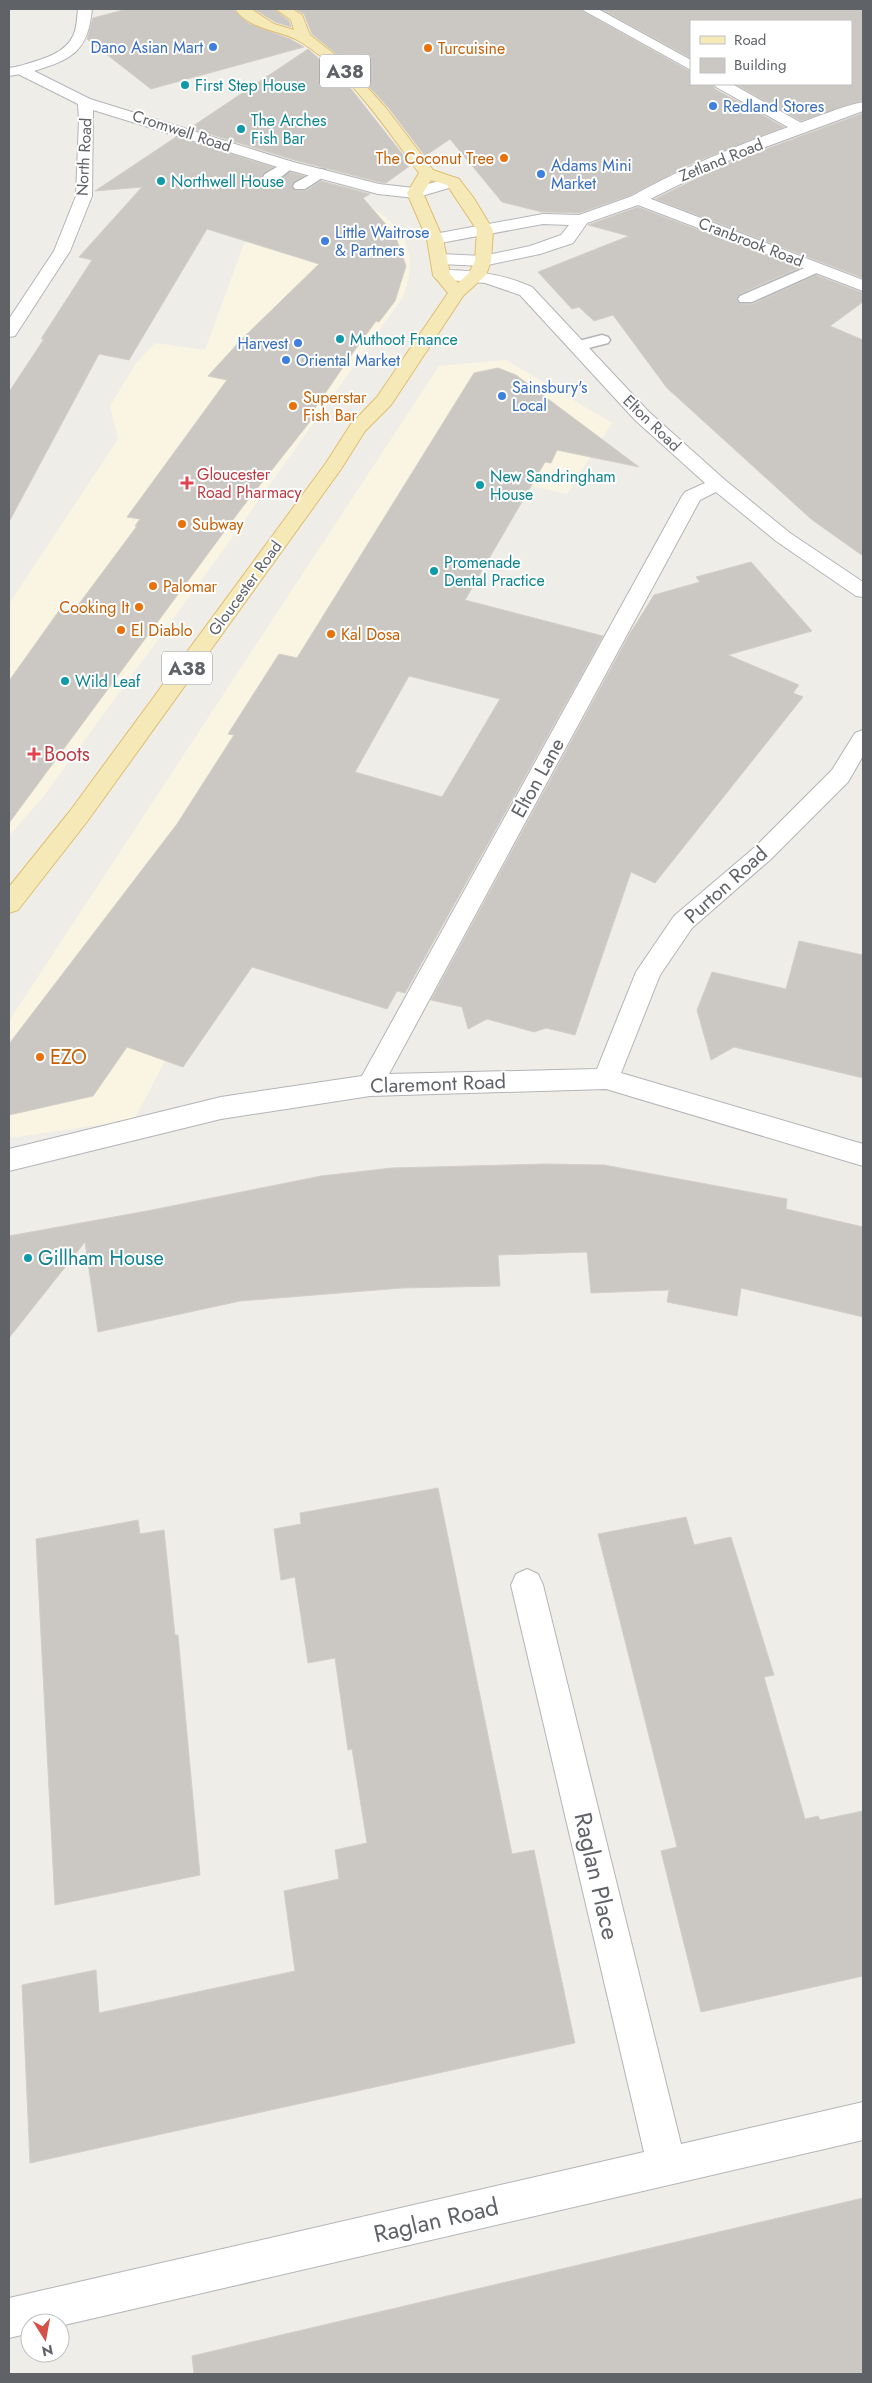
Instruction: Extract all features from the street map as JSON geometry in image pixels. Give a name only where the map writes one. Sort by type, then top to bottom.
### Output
[{"type":"main road","name":"A38","points":[[242,9],[269,27],[303,37],[338,64],[362,89],[427,173]]},
{"type":"main road","name":"A38","points":[[284,9],[297,18],[303,37]]},
{"type":"main road","points":[[457,293],[441,267],[435,239],[416,193],[427,173],[453,182],[485,230],[480,268]]},
{"type":"main road","name":"Gloucester Road","points":[[9,904],[124,754],[334,465],[358,428],[384,401],[457,293],[480,268]]},
{"type":"street","name":"North Road","points":[[15,71],[48,62],[66,52],[80,38],[85,9]]},
{"type":"street","points":[[588,9],[690,65]]},
{"type":"street","name":"North Road","points":[[9,332],[62,250],[84,196],[87,120],[85,102],[15,71]]},
{"type":"street","points":[[724,85],[800,128]]},
{"type":"street","name":"Cromwell Road","points":[[85,102],[287,165],[378,190],[416,193],[453,182]]},
{"type":"street","name":"Zetland Road","points":[[435,239],[543,218],[581,220],[638,199],[667,182],[800,128],[863,106]]},
{"type":"street","name":"Cranbrook Road","points":[[638,199],[863,286]]},
{"type":"street","points":[[480,268],[567,239],[581,220]]},
{"type":"street","name":"Elton Road","points":[[441,267],[480,268],[526,291],[642,416],[718,484],[783,537],[863,591]]},
{"type":"street","name":"Elton Lane","points":[[370,1085],[692,496],[718,484]]},
{"type":"street","name":"Purton Road","points":[[606,1079],[649,972],[683,922],[763,853],[840,776],[863,738]]},
{"type":"street","name":"Claremont Road","points":[[9,1160],[221,1108],[370,1085],[606,1079],[863,1155]]},
{"type":"street","name":"Raglan Place","points":[[527,1585],[666,2167]]},
{"type":"street","name":"Raglan Road","points":[[9,2318],[863,2121]]},
{"type":"lane","points":[[270,178],[287,165]]},
{"type":"lane","points":[[300,186],[320,173]]},
{"type":"lane","points":[[746,299],[816,268]]},
{"type":"lane","points":[[577,346],[602,340]]},
{"type":"shaded area","points":[[316,189],[360,200],[388,219],[403,234],[410,257],[409,277],[403,297],[219,556],[43,797],[9,836],[9,604],[118,439],[110,406],[136,363],[155,343],[205,350],[244,244]]},
{"type":"shaded area","points":[[506,360],[612,423],[567,494],[474,473],[134,1120],[9,1138],[9,1021],[439,366]]},
{"type":"building","points":[[127,9],[233,9],[248,23],[290,39],[304,47],[151,89],[87,39],[93,18]]},
{"type":"building","points":[[254,9],[274,9],[289,21],[291,27],[275,22]]},
{"type":"building","points":[[295,9],[579,9],[690,71],[690,85],[713,85],[715,89],[784,127],[691,164],[631,195],[579,213],[542,212],[502,202],[450,139],[425,156],[388,107],[344,60],[312,34],[304,14]]},
{"type":"building","points":[[601,9],[863,9],[863,100],[801,121],[737,85],[852,85],[852,20],[690,20],[690,57]]},
{"type":"building","points":[[308,49],[348,85],[411,165],[386,183],[379,182],[294,160],[190,128]]},
{"type":"building","points":[[863,113],[863,278],[655,199],[726,164]]},
{"type":"building","points":[[176,137],[273,167],[261,176],[265,182],[278,180],[290,172],[304,176],[291,185],[295,191],[306,191],[321,181],[370,194],[363,198],[395,235],[406,266],[395,301],[379,322],[376,321],[311,414],[316,414],[241,509],[9,823],[9,681],[61,608],[73,612],[137,526],[135,526],[140,519],[127,517],[227,380],[208,376],[241,340],[319,264],[207,229],[129,360],[99,354],[9,522],[9,392],[92,260],[79,257],[142,187],[95,191]]},
{"type":"building","points":[[638,207],[799,268],[739,294],[736,300],[740,304],[753,304],[816,275],[863,293],[863,302],[830,326],[863,340],[863,556],[811,519],[667,388],[613,315],[594,321],[579,307],[572,309],[538,272],[629,236],[588,225]]},
{"type":"building","points":[[498,368],[516,375],[639,467],[557,450],[551,463],[545,462],[465,600],[603,636],[405,993],[397,991],[387,1009],[252,967],[183,1067],[127,1047],[93,1096],[9,1115],[9,1044],[177,824],[234,735],[228,734],[279,654],[297,658],[474,373]],"holes":[[[409,676],[500,699],[442,797],[355,772]]]},
{"type":"building","points":[[751,562],[812,631],[728,655],[799,685],[793,693],[803,697],[655,883],[631,872],[575,1035],[546,1028],[534,1032],[487,1019],[468,1029],[462,1007],[431,1000],[629,635],[654,595],[700,582],[696,577]]},
{"type":"building","points":[[799,941],[863,955],[863,1078],[734,1047],[711,1060],[697,1010],[712,972],[786,989]]},
{"type":"building","points":[[545,1164],[604,1165],[787,1199],[786,1209],[863,1227],[863,1317],[741,1288],[737,1316],[667,1302],[669,1290],[591,1293],[587,1252],[498,1255],[500,1286],[402,1288],[240,1301],[98,1332],[85,1242],[9,1338],[9,1236],[147,1211],[321,1176],[392,1168]]},
{"type":"building","points":[[438,1488],[512,1854],[534,1850],[575,2043],[30,2163],[22,1985],[96,1970],[99,2013],[295,1971],[284,1891],[339,1879],[335,1850],[367,1843],[352,1749],[348,1750],[335,1658],[308,1663],[295,1577],[281,1580],[274,1529],[301,1524],[300,1513]]},
{"type":"building","points":[[686,1517],[694,1545],[731,1537],[774,1675],[764,1677],[805,1819],[818,1816],[820,1820],[863,1811],[863,1976],[701,2012],[661,1851],[677,1847],[598,1534]]},
{"type":"building","points":[[138,1520],[140,1534],[164,1530],[175,1635],[178,1635],[200,1875],[55,1905],[36,1539]]},
{"type":"building","points":[[863,2198],[863,2374],[194,2374],[192,2356]]},
{"type":"place","name":"Dano Asian Mart","points":[[213,47]]},
{"type":"place","name":"Turcuisine","points":[[428,48]]},
{"type":"place","name":"First Step House","points":[[185,85]]},
{"type":"place","name":"Redland Stores","points":[[713,106]]},
{"type":"place","name":"The Arches Fish Bar","points":[[241,129]]},
{"type":"place","name":"The Coconut Tree","points":[[504,158]]},
{"type":"place","name":"Adams Mini Market","points":[[541,174]]},
{"type":"place","name":"Northwell House","points":[[161,181]]},
{"type":"place","name":"Little Waitrose & Partners","points":[[325,241]]},
{"type":"place","name":"Muthoot Fnance","points":[[340,339]]},
{"type":"place","name":"Harvest","points":[[298,343]]},
{"type":"place","name":"Oriental Market","points":[[286,360]]},
{"type":"place","name":"Sainsbury's Local","points":[[502,396]]},
{"type":"place","name":"Superstar Fish Bar","points":[[293,406]]},
{"type":"place","name":"Gloucester Road Pharmacy","points":[[187,483]]},
{"type":"place","name":"New Sandringham House","points":[[480,485]]},
{"type":"place","name":"Subway","points":[[182,524]]},
{"type":"place","name":"Promenade Dental Practice","points":[[434,571]]},
{"type":"place","name":"Palomar","points":[[153,586]]},
{"type":"place","name":"Cooking It","points":[[139,607]]},
{"type":"place","name":"El Diablo","points":[[121,630]]},
{"type":"place","name":"Kal Dosa","points":[[331,634]]},
{"type":"place","name":"Wild Leaf","points":[[65,681]]},
{"type":"place","name":"Boots","points":[[34,754]]},
{"type":"place","name":"EZO","points":[[40,1057]]},
{"type":"place","name":"Gillham House","points":[[28,1258]]}]
